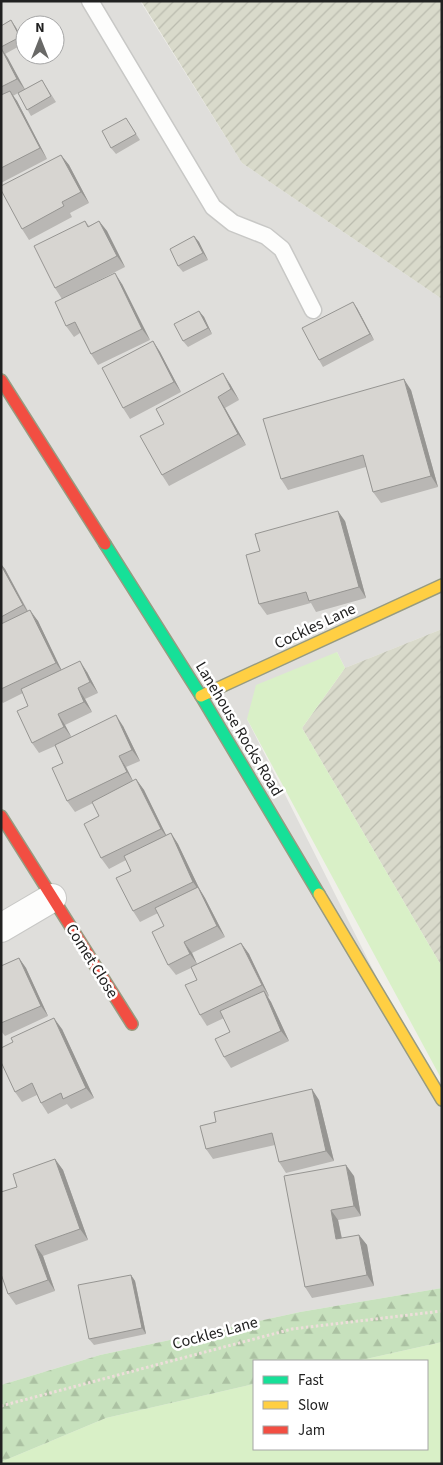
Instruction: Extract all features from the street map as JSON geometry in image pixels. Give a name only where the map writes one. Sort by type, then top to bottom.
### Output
[{"type":"main road","name":"Lanehouse Rocks Road","points":[[1,380],[200,696],[442,1100]]},
{"type":"main road","name":"Cockles Lane","points":[[200,696],[442,584]]},
{"type":"main road","name":"Comet Close","points":[[1,816],[132,1024]]},
{"type":"street","points":[[1,928],[52,898]]},
{"type":"lane","points":[[90,1],[213,207],[233,223],[266,236],[282,249],[313,310]]},
{"type":"path","name":"Cockles Lane","points":[[1,1406],[292,1329],[442,1311]]},
{"type":"shaded area","points":[[1,1],[140,1],[242,163],[442,299],[442,629],[345,668],[337,652],[247,719],[442,1107],[442,1288],[300,1312],[100,1355],[1,1385]]},
{"type":"shaded area","points":[[141,1],[442,1],[442,299],[242,163]]},
{"type":"shaded area","points":[[442,629],[442,967],[302,728],[345,668]]},
{"type":"green space","points":[[337,652],[345,668],[302,728],[442,967],[442,1080],[247,719],[256,685]]},
{"type":"green space","points":[[442,1288],[442,1342],[361,1360],[253,1360],[253,1384],[106,1418],[1,1462],[1,1385],[100,1355],[300,1312]]},
{"type":"green space","points":[[442,1342],[442,1464],[1,1464],[1,1462],[106,1418],[253,1384],[253,1450],[428,1450],[428,1360],[361,1360]]},
{"type":"building","points":[[11,20],[15,28],[15,40],[1,47],[1,26]]},
{"type":"building","points":[[1,48],[17,79],[1,87]]},
{"type":"building","points":[[42,80],[51,96],[27,110],[18,93]]},
{"type":"building","points":[[10,91],[40,148],[1,168],[1,95]]},
{"type":"building","points":[[126,118],[136,134],[111,148],[102,131]]},
{"type":"building","points":[[61,155],[81,192],[62,202],[64,206],[22,229],[1,190],[1,186]]},
{"type":"building","points":[[85,221],[88,227],[99,221],[117,256],[55,288],[34,246]]},
{"type":"building","points":[[194,236],[203,253],[178,266],[170,249]]},
{"type":"building","points":[[115,273],[142,329],[91,354],[75,322],[66,326],[55,302]]},
{"type":"building","points":[[353,302],[370,334],[319,360],[302,328]]},
{"type":"building","points":[[199,311],[208,328],[183,341],[174,324]]},
{"type":"building","points":[[153,341],[174,382],[123,408],[102,368]]},
{"type":"building","points":[[223,373],[231,389],[218,397],[238,434],[162,475],[140,436],[164,424],[156,409]]},
{"type":"building","points":[[404,379],[431,476],[373,492],[363,455],[281,479],[263,419]]},
{"type":"building","points":[[338,511],[359,587],[309,601],[306,592],[259,604],[246,555],[260,551],[255,534]]},
{"type":"building","points":[[1,565],[23,605],[1,617]]},
{"type":"building","points":[[30,610],[56,663],[1,689],[1,624]]},
{"type":"building","points":[[80,661],[90,682],[78,688],[84,702],[58,714],[64,727],[32,743],[17,711],[28,706],[21,689]]},
{"type":"building","points":[[116,715],[132,750],[119,756],[127,772],[67,801],[52,768],[63,763],[55,745]]},
{"type":"building","points":[[136,779],[161,829],[101,858],[84,824],[99,816],[92,802]]},
{"type":"building","points":[[171,833],[193,882],[133,911],[116,878],[131,871],[124,856]]},
{"type":"building","points":[[198,887],[217,926],[184,942],[190,954],[168,965],[152,932],[164,926],[155,908]]},
{"type":"building","points":[[241,943],[262,985],[200,1015],[185,985],[197,980],[191,967]]},
{"type":"building","points":[[19,958],[41,1006],[1,1023],[1,966]]},
{"type":"building","points":[[264,991],[281,1031],[224,1057],[215,1039],[230,1032],[220,1011]]},
{"type":"building","points":[[54,1018],[86,1088],[63,1099],[61,1093],[41,1103],[32,1083],[15,1092],[1,1062],[1,1048],[13,1042],[11,1038]]},
{"type":"building","points":[[312,1089],[326,1151],[279,1162],[272,1133],[206,1149],[200,1126],[216,1122],[214,1112]]},
{"type":"building","points":[[55,1159],[80,1229],[35,1245],[48,1280],[8,1294],[1,1274],[1,1192],[17,1187],[13,1174]]},
{"type":"building","points":[[346,1165],[354,1206],[331,1210],[336,1239],[359,1235],[367,1275],[305,1287],[284,1176]]},
{"type":"building","points":[[131,1275],[142,1328],[89,1339],[78,1285]]},
{"type":"traffic: fast","points":[[105,544],[201,696],[319,894]]},
{"type":"traffic: slow","points":[[201,696],[442,585]]},
{"type":"traffic: slow","points":[[319,894],[442,1100]]},
{"type":"traffic: jam","points":[[1,380],[105,544]]},
{"type":"traffic: jam","points":[[1,816],[132,1024]]}]
